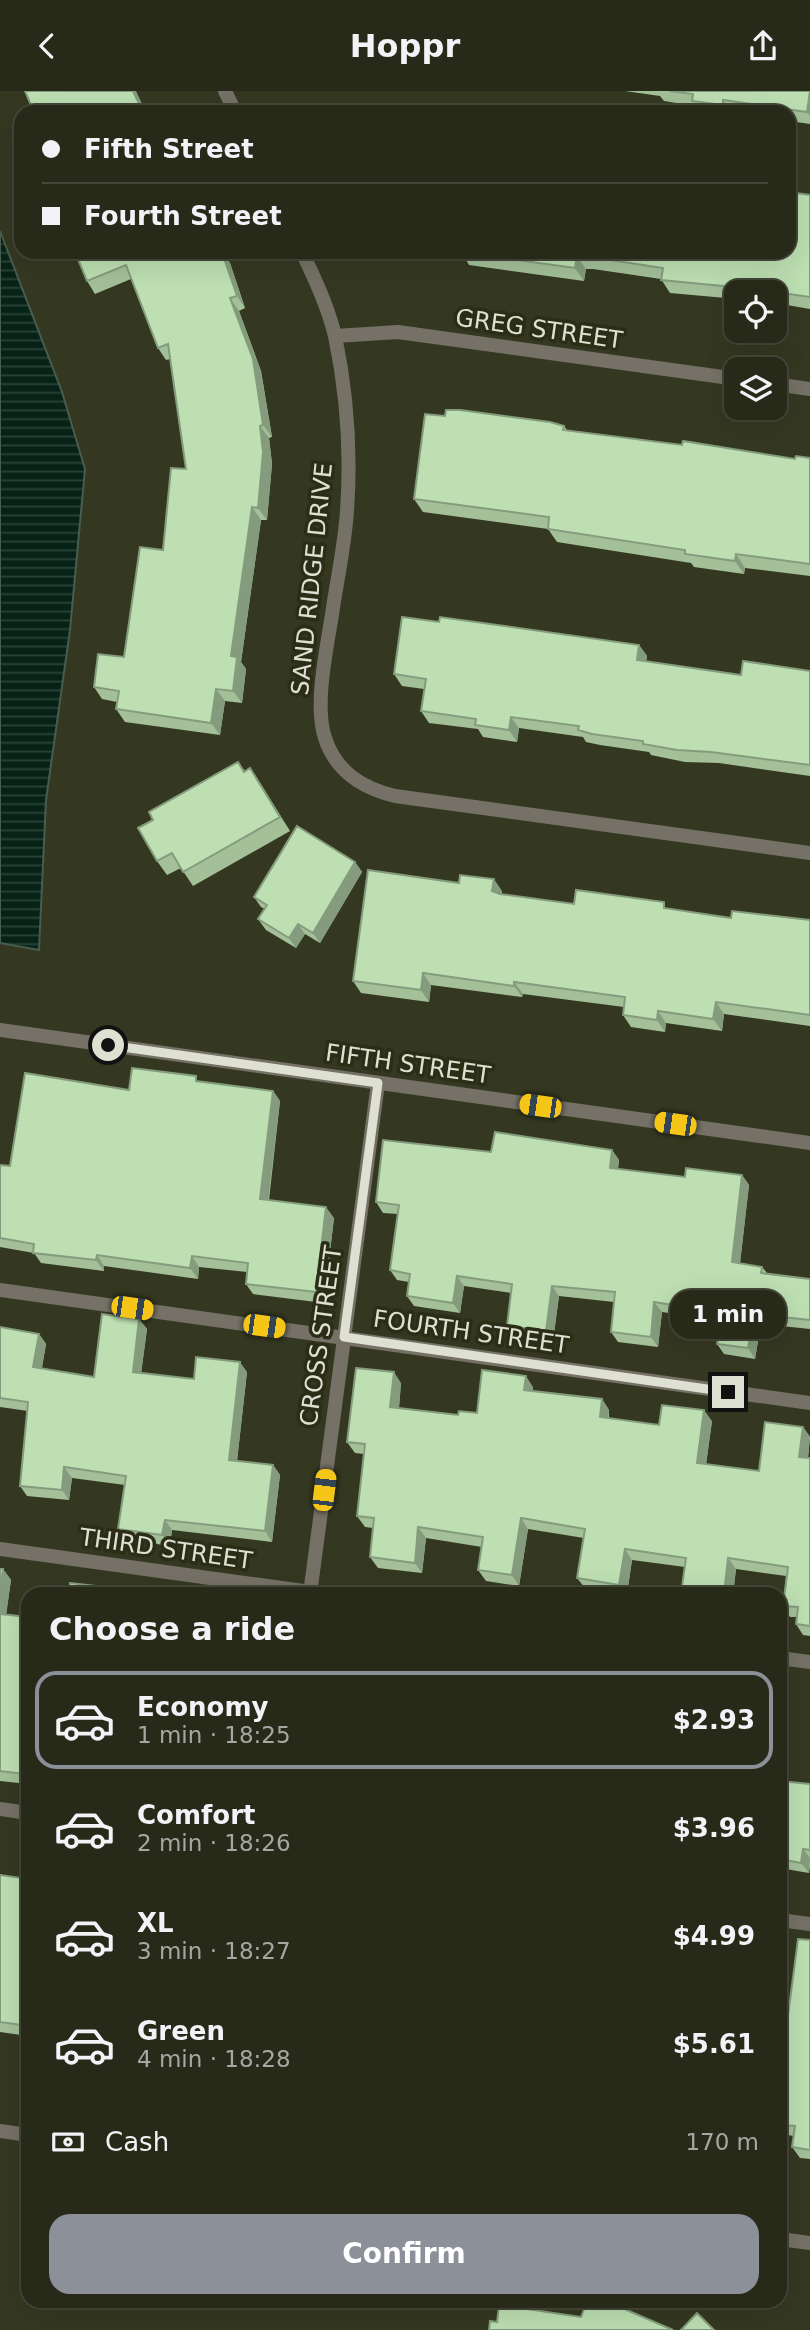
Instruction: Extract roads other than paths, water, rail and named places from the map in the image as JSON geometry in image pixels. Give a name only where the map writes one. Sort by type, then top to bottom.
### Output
[{"type":"street","name":"SAND RIDGE DRIVE","points":[[305,259],[335,336],[347,423],[347,513],[321,698],[325,737],[341,769],[366,787],[395,796],[810,853]]},
{"type":"street","name":"GREG STREET","points":[[335,336],[398,332],[724,377]]},
{"type":"street","points":[[787,386],[810,389]]},
{"type":"street","name":"FIFTH STREET","points":[[0,1030],[810,1143]]},
{"type":"street","name":"CROSS STREET","points":[[311,1587],[378,1083]]},
{"type":"street","name":"FOURTH STREET","points":[[0,1290],[810,1403]]},
{"type":"street","name":"THIRD STREET","points":[[0,1549],[268,1587]]},
{"type":"street","points":[[787,1659],[810,1662]]},
{"type":"street","points":[[0,1809],[21,1812]]},
{"type":"street","points":[[787,1921],[810,1924]]},
{"type":"street","points":[[0,2131],[21,2134]]},
{"type":"street","points":[[787,2240],[810,2243]]}]
